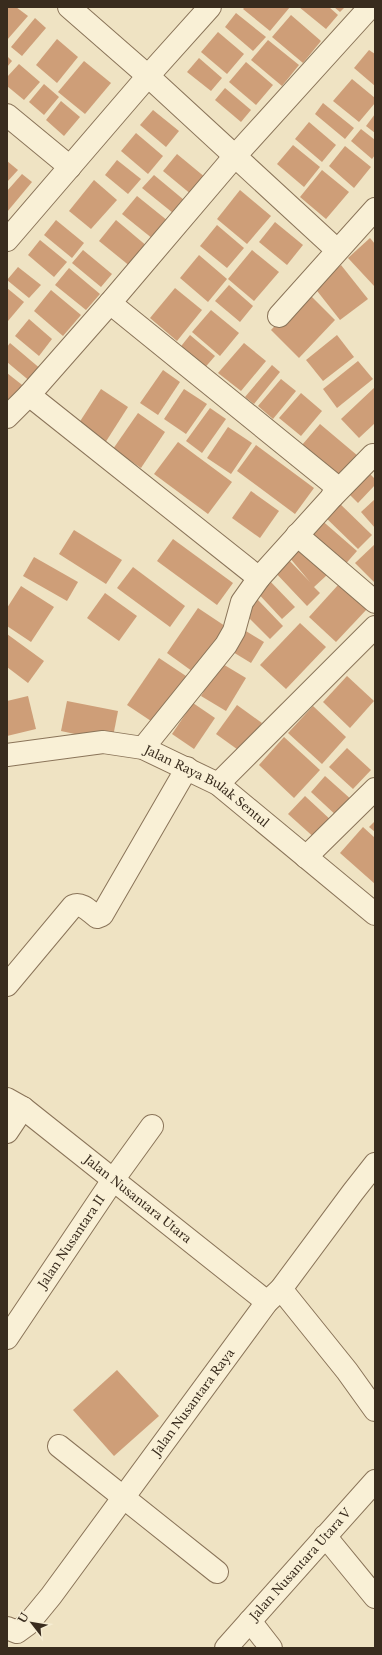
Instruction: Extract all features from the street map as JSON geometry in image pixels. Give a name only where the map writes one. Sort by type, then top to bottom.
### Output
[{"type":"street","points":[[7,240],[148,76],[210,7]]},
{"type":"street","points":[[7,417],[29,396],[235,156],[370,7]]},
{"type":"street","points":[[82,11],[148,76],[337,250]]},
{"type":"street","points":[[7,115],[70,167]]},
{"type":"street","points":[[279,316],[337,250],[375,210]]},
{"type":"street","points":[[110,303],[332,483],[335,489],[332,497]]},
{"type":"street","points":[[29,396],[259,578]]},
{"type":"street","points":[[143,748],[226,645],[234,631],[242,602],[259,578],[332,497],[374,455]]},
{"type":"street","points":[[297,536],[375,602]]},
{"type":"street","points":[[218,784],[375,627]]},
{"type":"street","name":"Jalan Raya Bulak Sentul","points":[[7,755],[103,742],[143,748],[218,784],[375,914]]},
{"type":"street","points":[[7,985],[73,906],[77,904],[82,906],[97,917],[102,915],[187,768]]},
{"type":"street","points":[[306,857],[375,789]]},
{"type":"street","points":[[7,1132],[15,1104]]},
{"type":"street","name":"Jalan Nusantara Utara","points":[[15,1104],[113,1180],[274,1296],[347,1371],[375,1410]]},
{"type":"street","name":"Jalan Nusantara II","points":[[7,1338],[113,1180],[152,1126]]},
{"type":"street","name":"Jalan Nusantara Raya","points":[[7,1628],[18,1632],[28,1624],[51,1596],[274,1296],[375,1164]]},
{"type":"street","points":[[59,1446],[217,1572]]},
{"type":"street","name":"Jalan Nusantara Utara V","points":[[226,1648],[375,1481]]},
{"type":"street","points":[[325,1536],[375,1597]]},
{"type":"street","points":[[250,1621],[271,1648]]},
{"type":"building","points":[[7,7],[16,7],[28,16],[7,40]]},
{"type":"building","points":[[245,7],[290,7],[270,31],[243,9]]},
{"type":"building","points":[[299,7],[329,7],[338,15],[326,29]]},
{"type":"building","points":[[334,7],[345,7],[340,12]]},
{"type":"building","points":[[236,13],[266,37],[253,51],[225,27]]},
{"type":"building","points":[[291,15],[321,41],[303,63],[272,37]]},
{"type":"building","points":[[35,18],[46,28],[22,56],[11,47]]},
{"type":"building","points":[[218,32],[244,54],[227,74],[201,52]]},
{"type":"building","points":[[57,39],[78,57],[57,83],[36,65]]},
{"type":"building","points":[[268,40],[299,65],[282,86],[251,60]]},
{"type":"building","points":[[369,50],[375,54],[375,86],[354,68]]},
{"type":"building","points":[[7,56],[12,61],[7,67]]},
{"type":"building","points":[[199,58],[222,78],[211,91],[187,72]]},
{"type":"building","points":[[84,61],[111,83],[85,114],[58,92]]},
{"type":"building","points":[[246,62],[273,85],[256,105],[229,82]]},
{"type":"building","points":[[19,64],[40,82],[24,100],[7,86],[7,77]]},
{"type":"building","points":[[352,79],[375,98],[375,103],[359,122],[333,101]]},
{"type":"building","points":[[44,84],[59,97],[44,115],[29,102]]},
{"type":"building","points":[[225,88],[251,110],[241,122],[215,100]]},
{"type":"building","points":[[61,101],[80,117],[64,136],[46,120]]},
{"type":"building","points":[[323,103],[354,128],[345,139],[315,114]]},
{"type":"building","points":[[153,110],[179,131],[166,147],[140,125]]},
{"type":"building","points":[[375,114],[375,133],[366,126]]},
{"type":"building","points":[[309,122],[336,145],[322,162],[295,139]]},
{"type":"building","points":[[361,129],[375,140],[375,155],[372,159],[351,141]]},
{"type":"building","points":[[136,133],[163,156],[148,174],[121,151]]},
{"type":"building","points":[[293,145],[320,167],[304,187],[277,164]]},
{"type":"building","points":[[345,146],[371,167],[354,188],[329,166]]},
{"type":"building","points":[[177,154],[206,178],[192,195],[163,171]]},
{"type":"building","points":[[117,160],[141,179],[128,194],[105,175]]},
{"type":"building","points":[[7,161],[18,170],[7,182]]},
{"type":"building","points":[[322,170],[349,192],[326,219],[300,197]]},
{"type":"building","points":[[22,174],[32,182],[7,212],[7,191]]},
{"type":"building","points":[[154,175],[184,200],[173,213],[142,188]]},
{"type":"building","points":[[94,180],[117,200],[91,229],[69,211]]},
{"type":"building","points":[[240,190],[271,216],[247,244],[217,219]]},
{"type":"building","points":[[137,196],[168,221],[153,239],[122,214]]},
{"type":"building","points":[[56,220],[84,243],[72,258],[44,235]]},
{"type":"building","points":[[116,220],[148,247],[131,267],[99,241]]},
{"type":"building","points":[[275,222],[303,245],[287,265],[259,242]]},
{"type":"building","points":[[217,225],[244,248],[227,268],[200,246]]},
{"type":"building","points":[[370,238],[375,244],[375,287],[348,258]]},
{"type":"building","points":[[40,240],[67,262],[54,277],[28,255]]},
{"type":"building","points":[[83,250],[112,274],[101,287],[72,263]]},
{"type":"building","points":[[252,250],[279,272],[254,301],[228,279]]},
{"type":"building","points":[[199,255],[227,279],[208,302],[180,278]]},
{"type":"building","points":[[341,265],[368,299],[340,320],[314,287]]},
{"type":"building","points":[[18,267],[41,285],[29,298],[7,280]]},
{"type":"building","points":[[69,268],[100,294],[86,310],[55,285]]},
{"type":"building","points":[[229,285],[253,306],[240,322],[215,301]]},
{"type":"building","points":[[7,288],[24,302],[8,321],[7,320]]},
{"type":"building","points":[[175,288],[202,310],[177,341],[150,318]]},
{"type":"building","points":[[51,290],[81,315],[63,336],[34,311]]},
{"type":"building","points":[[307,292],[335,320],[299,358],[271,330]]},
{"type":"building","points":[[211,310],[239,333],[220,356],[192,332]]},
{"type":"building","points":[[29,319],[52,339],[39,356],[15,336]]},
{"type":"building","points":[[190,335],[215,356],[202,371],[178,350]]},
{"type":"building","points":[[337,335],[354,357],[323,381],[306,360]]},
{"type":"building","points":[[10,343],[42,370],[32,383],[7,362],[7,347]]},
{"type":"building","points":[[244,343],[266,361],[241,391],[218,373]]},
{"type":"building","points":[[358,361],[373,379],[337,408],[323,389]]},
{"type":"building","points":[[272,365],[280,372],[254,404],[245,397]]},
{"type":"building","points":[[163,370],[180,382],[158,415],[140,403]]},
{"type":"building","points":[[7,373],[26,388],[12,405],[7,401]]},
{"type":"building","points":[[281,379],[296,391],[273,419],[258,406]]},
{"type":"building","points":[[375,387],[375,423],[359,438],[341,419]]},
{"type":"building","points":[[101,389],[128,407],[105,443],[77,426]]},
{"type":"building","points":[[184,389],[207,404],[186,434],[164,419]]},
{"type":"building","points":[[301,393],[322,411],[301,436],[279,418]]},
{"type":"building","points":[[210,408],[226,419],[202,453],[186,441]]},
{"type":"building","points":[[138,413],[165,432],[141,468],[113,449]]},
{"type":"building","points":[[320,424],[358,456],[340,477],[302,445]]},
{"type":"building","points":[[228,427],[252,443],[231,474],[207,458]]},
{"type":"building","points":[[178,442],[232,482],[208,514],[154,474]]},
{"type":"building","points":[[256,445],[314,488],[295,514],[237,471]]},
{"type":"building","points":[[362,466],[375,479],[375,485],[358,503],[343,488]]},
{"type":"building","points":[[251,491],[279,511],[260,538],[232,518]]},
{"type":"building","points":[[335,499],[372,535],[358,549],[322,514]]},
{"type":"building","points":[[375,499],[375,528],[361,512]]},
{"type":"building","points":[[319,518],[357,551],[342,568],[304,535]]},
{"type":"building","points":[[74,530],[122,560],[106,584],[59,554]]},
{"type":"building","points":[[173,539],[233,583],[217,605],[157,561]]},
{"type":"building","points":[[297,540],[327,575],[314,587],[320,593],[307,606],[272,569],[286,557],[310,582],[284,551]]},
{"type":"building","points":[[375,544],[375,583],[355,563]]},
{"type":"building","points":[[34,557],[78,582],[67,601],[23,576]]},
{"type":"building","points":[[133,567],[185,606],[170,627],[117,588]]},
{"type":"building","points":[[266,577],[295,607],[282,619],[254,589]]},
{"type":"building","points":[[339,584],[367,609],[336,642],[309,617]]},
{"type":"building","points":[[21,586],[54,607],[31,642],[7,626],[7,608]]},
{"type":"building","points":[[105,593],[137,616],[119,641],[87,618]]},
{"type":"building","points":[[257,599],[283,626],[270,639],[243,612]]},
{"type":"building","points":[[198,608],[228,628],[196,674],[167,653]]},
{"type":"building","points":[[300,623],[326,647],[286,689],[260,665]]},
{"type":"building","points":[[241,628],[264,642],[251,663],[228,649]]},
{"type":"building","points":[[7,634],[44,661],[28,683],[7,667]]},
{"type":"building","points":[[159,658],[192,680],[160,727],[127,705]]},
{"type":"building","points":[[221,663],[246,678],[226,711],[201,696]]},
{"type":"building","points":[[347,676],[374,701],[350,728],[323,702]]},
{"type":"building","points":[[28,696],[36,729],[7,736],[7,701]]},
{"type":"building","points":[[67,701],[118,711],[112,742],[61,731]]},
{"type":"building","points":[[193,703],[215,718],[194,749],[172,734]]},
{"type":"building","points":[[237,705],[262,723],[241,752],[216,734]]},
{"type":"building","points":[[313,706],[346,737],[322,764],[288,733]]},
{"type":"building","points":[[284,737],[320,770],[294,798],[259,765]]},
{"type":"building","points":[[347,748],[371,770],[353,789],[329,767]]},
{"type":"building","points":[[325,776],[353,801],[338,817],[311,792]]},
{"type":"building","points":[[305,796],[333,822],[317,840],[288,814]]},
{"type":"building","points":[[375,821],[375,832],[369,827]]},
{"type":"building","points":[[363,827],[375,838],[375,884],[340,853]]},
{"type":"building","points":[[117,1370],[159,1416],[114,1456],[73,1410]]}]
